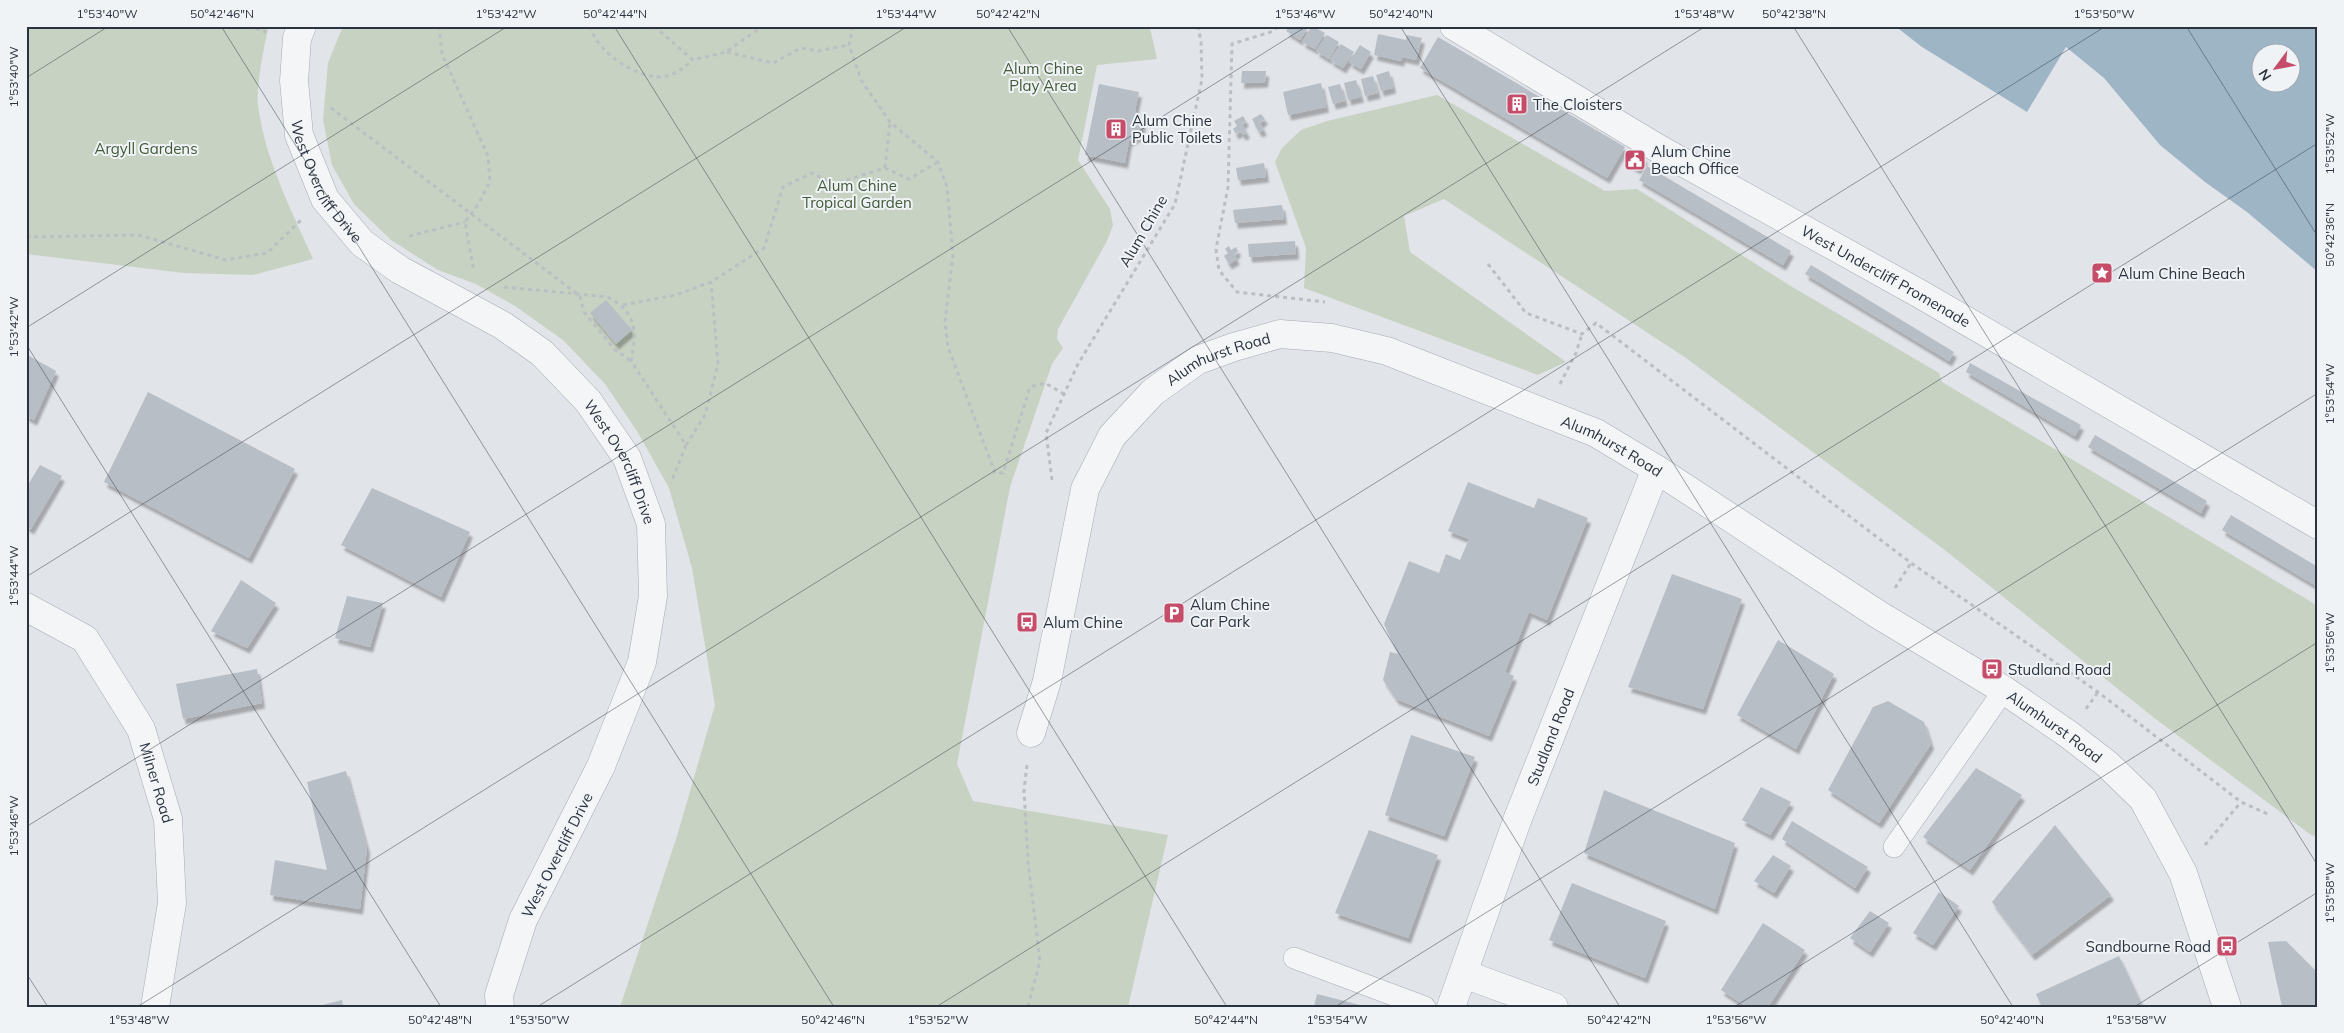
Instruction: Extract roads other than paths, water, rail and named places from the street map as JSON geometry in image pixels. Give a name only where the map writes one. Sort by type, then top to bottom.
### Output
[{"type":"street","name":"West Overcliff Drive","points":[[302,26],[298,38],[294,81],[299,135],[325,200],[362,243],[400,270],[502,324],[542,353],[588,401],[627,458],[651,524],[653,596],[642,662],[601,766],[523,920],[499,995],[500,1007]]},
{"type":"street","name":"West Undercliff Promenade","points":[[1454,26],[1659,149],[1920,294],[2318,526]]},
{"type":"street","name":"Alumhurst Road","points":[[1031,733],[1047,681],[1085,490],[1112,436],[1153,392],[1198,360],[1234,346],[1280,334],[1332,338],[1387,351],[1596,433],[1879,614],[2004,690],[2084,746],[2107,764],[2143,799],[2183,873],[2227,1007]]},
{"type":"street","name":"Studland Road","points":[[1450,1007],[1464,974],[1518,818],[1656,470]]},
{"type":"street","name":"Milner Road","points":[[26,607],[84,639],[141,729],[168,819],[170,856],[172,902],[155,1007]]},
{"type":"street","points":[[1464,974],[1554,1007]]},
{"type":"lane","points":[[1894,847],[2004,690]]},
{"type":"lane","points":[[1294,958],[1424,1007]]},
{"type":"water","points":[[1895,26],[2318,26],[2318,272],[2247,212],[2205,182],[2160,145],[2104,78],[2066,47],[2027,112],[1922,47]]},
{"type":"place","name":"The Cloisters","points":[[1517,104]]},
{"type":"place","name":"Alum Chine Public Toilets","points":[[1116,129]]},
{"type":"place","name":"Alum Chine Beach Office","points":[[1635,160]]},
{"type":"place","name":"Alum Chine Beach","points":[[2102,273]]},
{"type":"place","name":"Alum Chine Car Park","points":[[1174,613]]},
{"type":"place","name":"Alum Chine","points":[[1027,622]]},
{"type":"place","name":"Studland Road","points":[[1992,669]]},
{"type":"place","name":"Sandbourne Road","points":[[2227,946]]},
{"type":"park label","name":"Alum Chine Play Area","points":[[1043,76]]},
{"type":"park label","name":"Argyll Gardens","points":[[146,148]]},
{"type":"park label","name":"Alum Chine Tropical Garden","points":[[857,194]]}]
